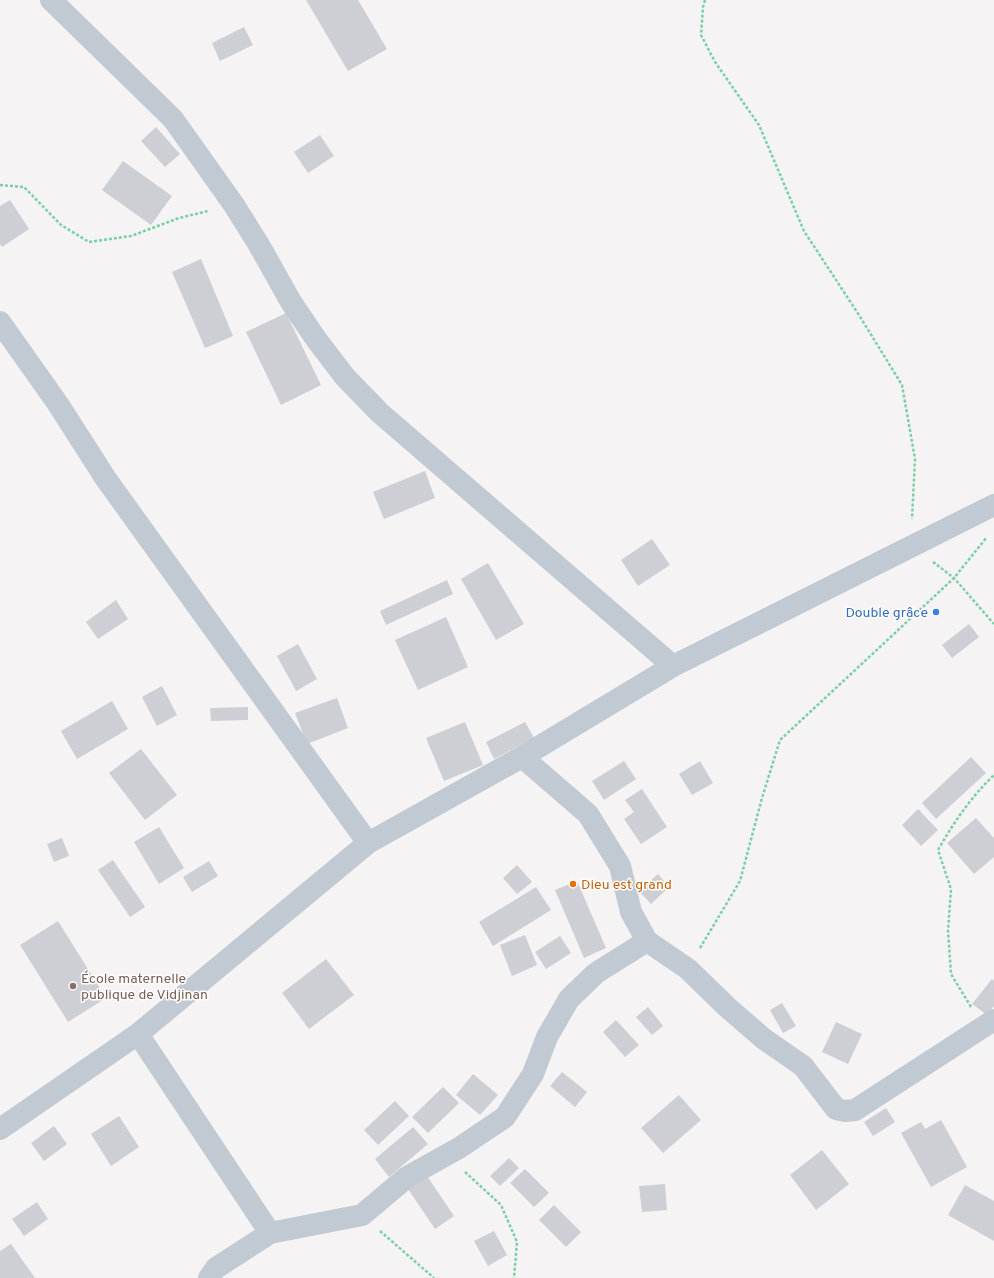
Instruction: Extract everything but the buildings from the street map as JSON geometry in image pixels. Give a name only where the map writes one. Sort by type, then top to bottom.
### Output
[{"type":"street","points":[[50,0],[172,119],[234,205],[259,245],[291,302],[345,377],[380,413],[673,666]]},
{"type":"street","points":[[0,322],[58,404],[106,479],[368,844]]},
{"type":"street","points":[[4,1123],[138,1034],[368,844],[522,757],[673,666],[994,505]]},
{"type":"street","points":[[522,757],[588,814],[620,866],[631,912],[647,941],[688,969],[727,1007],[764,1039],[803,1066],[836,1109],[845,1112],[855,1110],[988,1024]]},
{"type":"street","points":[[209,1278],[216,1268],[270,1233],[362,1215],[407,1177],[459,1148],[504,1117],[533,1074],[547,1037],[569,998],[596,974],[647,941]]},
{"type":"street","points":[[138,1034],[270,1233]]},
{"type":"path","points":[[705,0],[701,35],[704,42],[715,62],[759,125],[804,230],[859,314],[902,385],[915,459],[911,508],[913,546],[954,578],[994,624]]},
{"type":"path","points":[[0,185],[24,187],[61,226],[89,242],[131,236],[179,218],[234,205]]},
{"type":"path","points":[[688,969],[740,881],[762,798],[780,740],[954,578],[990,534]]},
{"type":"path","points":[[988,1024],[951,974],[948,931],[952,889],[938,850],[952,825],[974,794],[994,775]]},
{"type":"path","points":[[459,1148],[465,1173],[501,1205],[517,1242],[514,1278]]},
{"type":"path","points":[[362,1215],[434,1278]]},
{"type":"place","name":"Double grâce","points":[[936,612]]},
{"type":"place","name":"Dieu est grand","points":[[573,884]]},
{"type":"place","name":"École maternelle publique de Vidjinan","points":[[73,986]]}]
